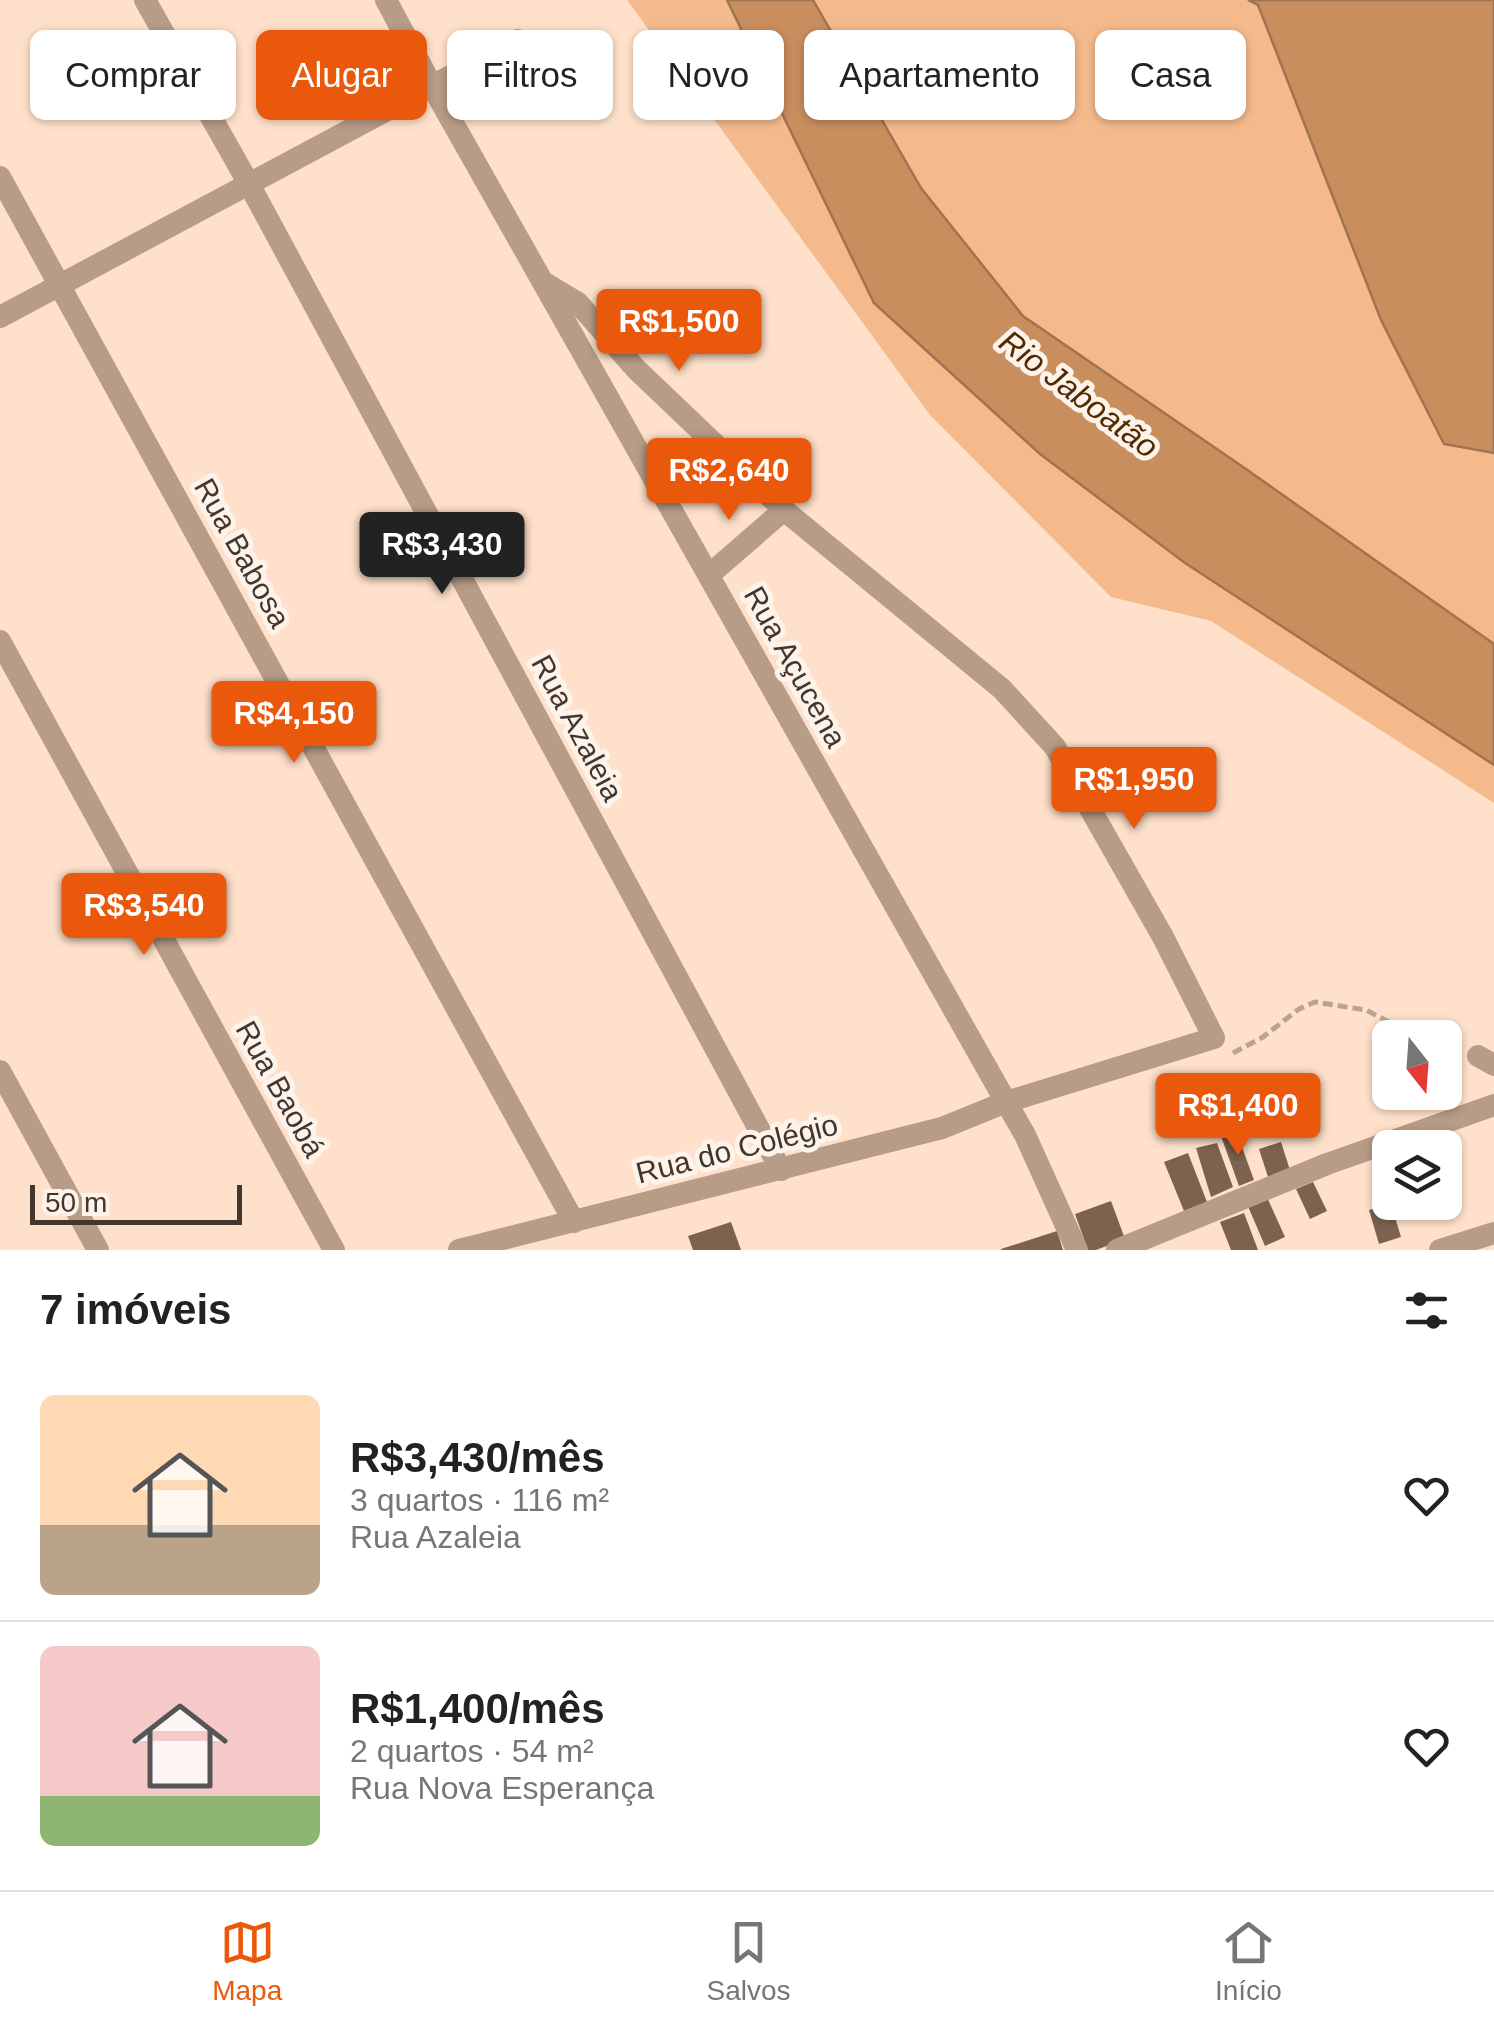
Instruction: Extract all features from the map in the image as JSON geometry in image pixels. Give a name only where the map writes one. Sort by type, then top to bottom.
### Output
[{"type":"street","name":"Rua Azaleia","points":[[145,0],[249,184],[781,1170]]},
{"type":"street","name":"Rua Açucena","points":[[386,0],[1026,1135],[1077,1250]]},
{"type":"street","points":[[0,317],[447,78]]},
{"type":"street","name":"Rua Babosa","points":[[0,177],[574,1222]]},
{"type":"street","points":[[543,282],[578,302],[636,369],[784,510],[708,576]]},
{"type":"street","name":"Rua do Colégio","points":[[459,1250],[1011,1111],[1214,1038],[1163,937],[1055,747],[1002,689],[784,510]]},
{"type":"street","name":"Rua Baobá","points":[[0,641],[334,1250]]},
{"type":"street","points":[[0,1071],[98,1250]]},
{"type":"street","points":[[1117,1250],[1326,1164],[1494,1105]]},
{"type":"street","points":[[1440,1250],[1494,1233]]},
{"type":"shaded area","points":[[627,0],[727,0],[742,30],[649,30]]},
{"type":"shaded area","points":[[813,0],[1248,0],[1258,5],[1381,320],[1444,443],[1494,453],[1494,644],[1023,316],[921,188],[882,120],[1075,120],[1075,30],[830,30]]},
{"type":"shaded area","points":[[784,117],[874,303],[1040,454],[1185,563],[1494,765],[1494,803],[1211,621],[1111,597],[930,415],[715,120]]},
{"type":"water","name":"Rio Jaboatão","points":[[727,0],[813,0],[830,30],[804,30],[804,120],[882,120],[921,188],[1023,316],[1494,644],[1494,765],[1185,563],[1040,454],[874,303],[784,117],[784,30],[742,30]]},
{"type":"water","points":[[1248,0],[1494,0],[1494,453],[1444,444],[1381,320],[1258,5]]},
{"type":"building","points":[[1211,1098],[1215,1111],[1236,1101],[1243,1123],[1221,1130],[1219,1125],[1191,1132],[1184,1104]]},
{"type":"building","points":[[1236,1131],[1254,1180],[1239,1186],[1221,1136]]},
{"type":"building","points":[[1281,1142],[1290,1170],[1268,1177],[1259,1149]]},
{"type":"building","points":[[1217,1143],[1233,1187],[1211,1197],[1196,1148]]},
{"type":"building","points":[[1188,1153],[1207,1202],[1184,1211],[1164,1162]]},
{"type":"building","points":[[1313,1182],[1327,1211],[1310,1219],[1296,1189]]},
{"type":"building","points":[[1266,1195],[1285,1237],[1265,1246],[1247,1204]]},
{"type":"building","points":[[1111,1201],[1125,1239],[1088,1250],[1075,1214]]},
{"type":"building","points":[[1372,1209],[1372,1220],[1396,1220],[1401,1237],[1379,1244],[1369,1210]]},
{"type":"building","points":[[1244,1213],[1258,1250],[1231,1250],[1220,1222]]},
{"type":"building","points":[[731,1222],[741,1250],[693,1250],[688,1236]]},
{"type":"building","points":[[1057,1231],[1063,1250],[1001,1250],[1001,1249]]}]
